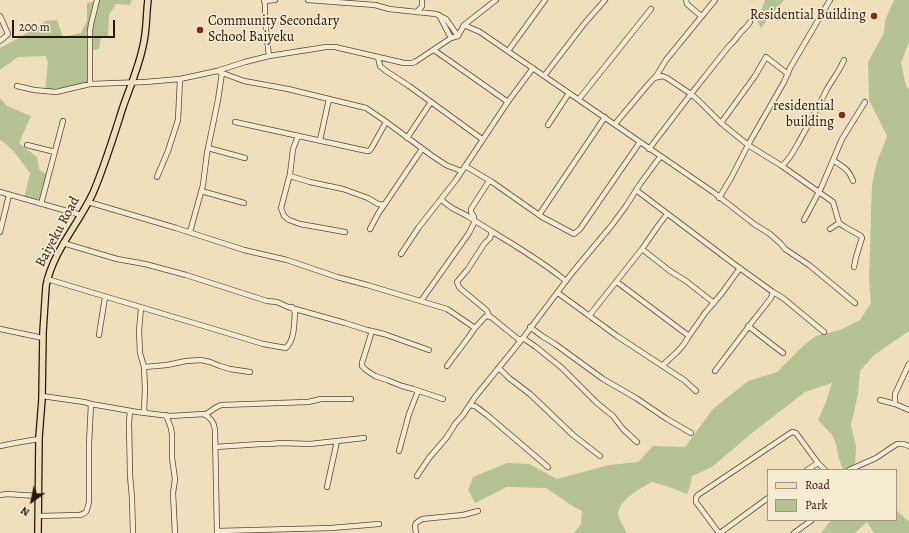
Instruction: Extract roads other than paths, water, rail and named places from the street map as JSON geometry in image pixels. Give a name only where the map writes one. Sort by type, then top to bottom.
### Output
[{"type":"main road","name":"Baiyeku Road","points":[[38,533],[39,439],[47,279],[58,254],[93,193],[143,47],[148,0]]},
{"type":"street","points":[[90,84],[90,31],[97,0]]},
{"type":"street","points":[[269,56],[264,1],[275,0]]},
{"type":"street","points":[[308,0],[375,5],[389,9],[439,15],[446,19],[458,36]]},
{"type":"street","points":[[422,0],[422,6],[426,13]]},
{"type":"street","points":[[17,86],[34,90],[56,92],[90,84],[166,81],[219,72],[245,62],[269,56],[326,47],[335,47],[404,63],[412,63],[434,50],[450,38],[458,36],[464,25],[496,0]]},
{"type":"street","points":[[508,51],[544,0]]},
{"type":"street","points":[[544,76],[584,24],[605,0]]},
{"type":"street","points":[[686,0],[687,4],[701,16]]},
{"type":"street","points":[[615,124],[654,78],[666,60],[715,0]]},
{"type":"street","points":[[720,198],[784,82],[790,68],[830,0]]},
{"type":"street","points":[[417,12],[422,6]]},
{"type":"street","points":[[578,100],[651,9]]},
{"type":"street","points":[[439,15],[450,38]]},
{"type":"street","points":[[0,16],[8,34],[0,41]]},
{"type":"street","points":[[649,149],[729,46],[750,24],[750,22]]},
{"type":"street","points":[[464,25],[480,32],[720,198],[754,224],[770,234],[785,248],[855,303]]},
{"type":"street","points":[[434,50],[508,102]]},
{"type":"street","points":[[378,57],[380,66],[386,71],[409,86],[482,140]]},
{"type":"street","points":[[720,124],[755,76],[766,57],[788,74]]},
{"type":"street","points":[[782,166],[792,156],[844,60]]},
{"type":"street","points":[[227,68],[228,76]]},
{"type":"street","points":[[401,254],[419,227],[465,166],[533,68]]},
{"type":"street","points":[[219,72],[244,81],[366,108],[446,165],[461,171]]},
{"type":"street","points":[[190,232],[201,191],[218,100],[219,72]]},
{"type":"street","points":[[654,78],[662,76],[667,78],[691,94],[720,124],[748,145],[782,166],[833,202],[839,223],[862,238],[854,267]]},
{"type":"street","points":[[157,177],[168,151],[178,120],[180,79]]},
{"type":"street","points":[[548,125],[569,93]]},
{"type":"street","points":[[320,140],[330,99]]},
{"type":"street","points":[[407,138],[431,102]]},
{"type":"street","points":[[804,220],[834,160],[842,139],[865,102]]},
{"type":"street","points":[[539,215],[605,117]]},
{"type":"street","points":[[41,204],[63,121]]},
{"type":"street","points":[[235,122],[369,151],[386,122]]},
{"type":"street","points":[[298,136],[293,149],[290,176],[281,208],[286,218],[294,222],[345,232]]},
{"type":"street","points":[[465,166],[539,215],[574,234],[580,229],[640,142]]},
{"type":"street","points":[[27,145],[55,152]]},
{"type":"street","points":[[208,148],[244,158]]},
{"type":"street","points":[[370,229],[380,210],[422,149]]},
{"type":"street","points":[[417,476],[429,458],[447,437],[455,424],[473,404],[520,339],[612,225],[660,157]]},
{"type":"street","points":[[834,160],[851,174],[853,181]]},
{"type":"street","points":[[290,176],[343,189],[368,198],[378,204],[384,205]]},
{"type":"street","points":[[421,301],[469,233],[474,220],[471,209],[489,181]]},
{"type":"street","points":[[636,190],[740,268],[783,298],[824,332]]},
{"type":"street","points":[[201,191],[244,203]]},
{"type":"street","points":[[0,192],[81,215]]},
{"type":"street","points":[[0,232],[9,195]]},
{"type":"street","points":[[441,199],[451,208],[466,215],[491,232],[529,254],[566,281]]},
{"type":"street","points":[[88,202],[190,232],[244,250],[287,260],[337,277],[421,301],[450,311],[475,328]]},
{"type":"street","points":[[378,204],[380,210]]},
{"type":"street","points":[[589,316],[617,282],[667,214]]},
{"type":"street","points":[[830,229],[839,223]]},
{"type":"street","points":[[491,232],[490,238],[484,244],[468,270],[458,282],[459,287],[487,311],[489,316],[520,339],[536,347],[567,372],[597,403],[613,416],[623,429],[637,442]]},
{"type":"street","points":[[64,243],[117,259],[145,264],[186,275],[267,302],[277,302],[297,310],[384,334],[429,350]]},
{"type":"street","points":[[642,249],[714,303]]},
{"type":"street","points":[[663,365],[684,344],[704,313],[722,293],[740,268]]},
{"type":"street","points":[[47,279],[263,344],[286,348],[292,338],[297,310]]},
{"type":"street","points":[[617,282],[689,336]]},
{"type":"street","points":[[715,371],[748,326],[771,298],[773,292]]},
{"type":"street","points":[[558,293],[617,336],[663,365],[696,390]]},
{"type":"street","points":[[99,335],[105,297]]},
{"type":"street","points":[[141,308],[139,331],[140,353],[144,367],[144,412]]},
{"type":"street","points":[[447,366],[475,328],[485,317],[489,316]]},
{"type":"street","points":[[748,326],[783,353]]},
{"type":"street","points":[[530,327],[603,379],[636,398],[667,419],[691,432]]},
{"type":"street","points":[[0,329],[43,338]]},
{"type":"street","points":[[372,331],[362,363],[364,368],[376,376],[402,386],[443,398]]},
{"type":"street","points":[[144,367],[201,360],[230,369],[250,372]]},
{"type":"street","points":[[895,404],[895,394],[909,364]]},
{"type":"street","points":[[499,368],[573,435],[600,456]]},
{"type":"street","points":[[399,451],[409,414],[418,391]]},
{"type":"street","points":[[42,396],[130,411],[172,416],[205,415],[221,405],[308,402],[321,399],[351,399]]},
{"type":"street","points":[[880,400],[909,410]]},
{"type":"street","points":[[38,516],[80,515],[87,511],[89,502],[88,444],[91,404]]},
{"type":"street","points":[[473,404],[548,467]]},
{"type":"street","points":[[130,411],[130,475],[133,533]]},
{"type":"street","points":[[166,415],[169,421],[172,436],[172,458],[175,479],[173,493],[175,533]]},
{"type":"street","points":[[205,415],[211,419],[214,425],[217,532],[331,528],[379,524]]},
{"type":"street","points":[[169,421],[172,416]]},
{"type":"street","points":[[767,499],[720,533],[696,502],[698,495],[792,432],[796,433],[824,469]]},
{"type":"street","points":[[215,447],[281,443],[310,444],[364,438]]},
{"type":"street","points":[[0,446],[39,439]]},
{"type":"street","points":[[327,487],[337,441]]},
{"type":"street","points":[[851,469],[876,458],[897,444],[909,446]]},
{"type":"street","points":[[808,469],[818,462]]},
{"type":"street","points":[[0,495],[38,496]]},
{"type":"street","points":[[416,533],[416,523],[422,519],[462,515],[478,511]]},
{"type":"street","points":[[794,533],[811,521]]},
{"type":"place","name":"Residential Building","points":[[874,16]]},
{"type":"place","name":"Community Secondary School Baiyeku","points":[[200,30]]},
{"type":"place","name":"residential building","points":[[842,115]]}]
